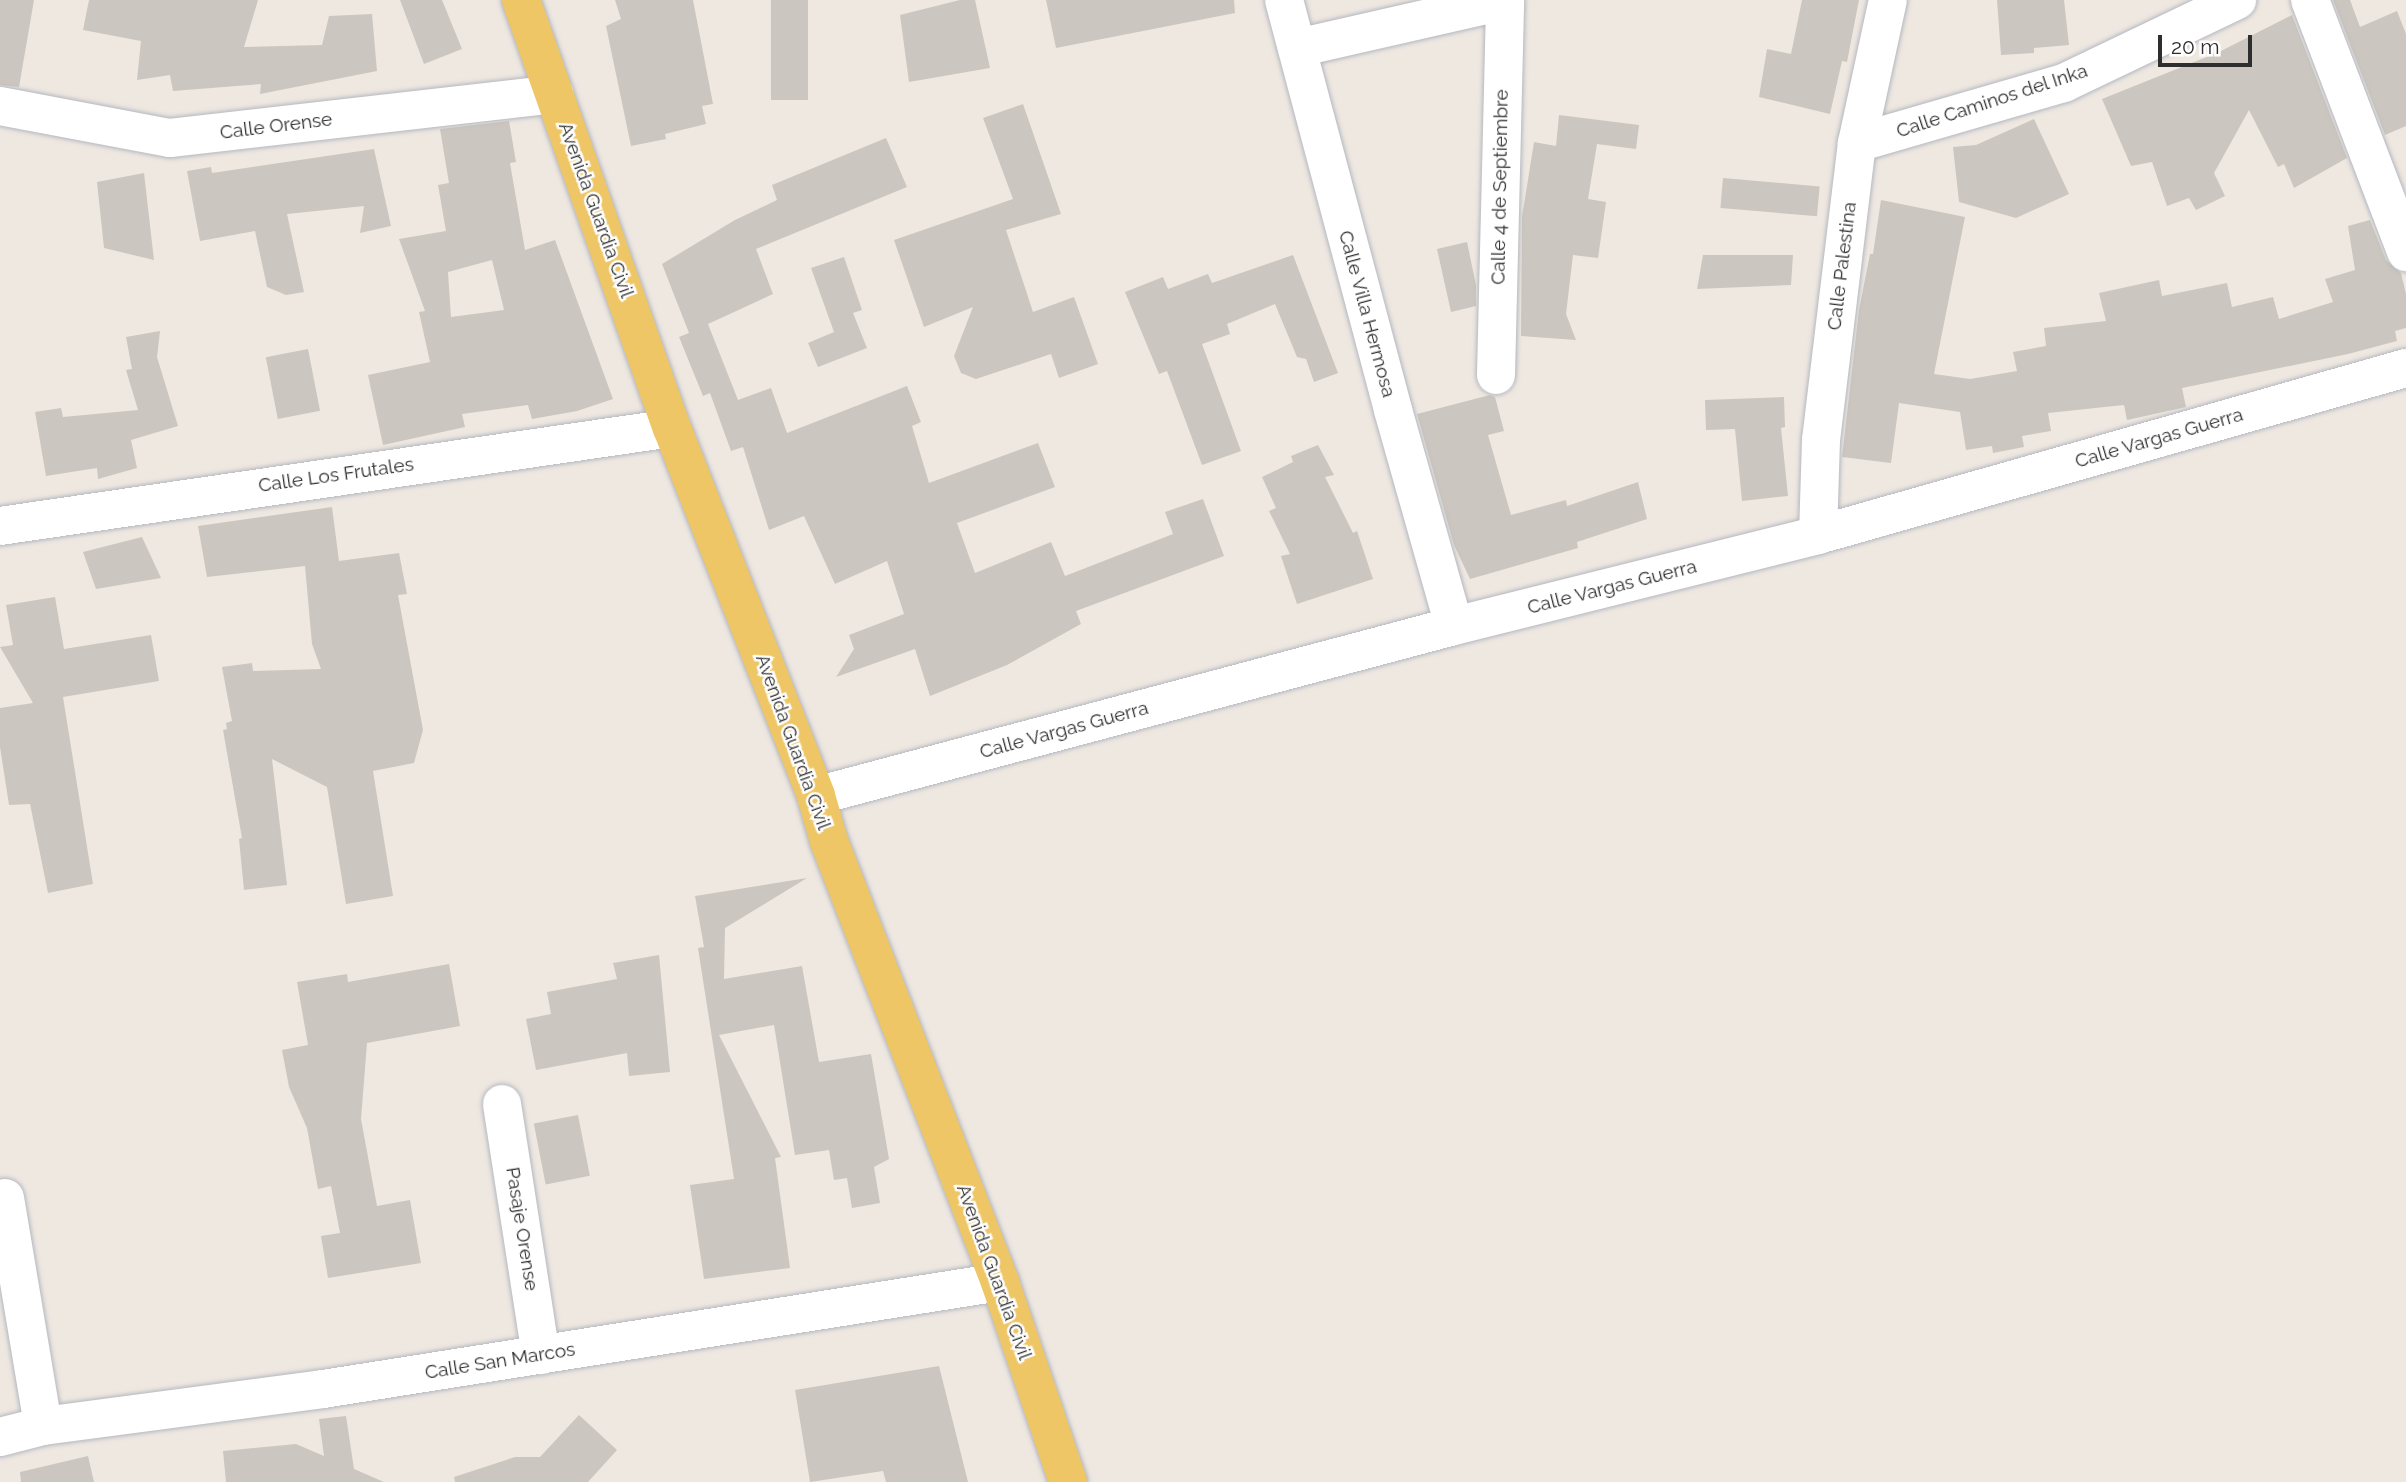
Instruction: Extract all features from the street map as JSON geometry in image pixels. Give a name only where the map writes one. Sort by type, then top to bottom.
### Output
[{"type":"main road","name":"Avenida Guardia Civil","points":[[521,0],[672,428],[816,796],[829,841],[1000,1282],[1068,1482]]},
{"type":"street","name":"Calle Villa Hermosa","points":[[1284,0],[1393,410],[1454,626]]},
{"type":"street","points":[[1297,48],[1505,0]]},
{"type":"street","name":"Calle 4 de Septiembre","points":[[1496,375],[1505,0]]},
{"type":"street","name":"Calle Palestina","points":[[1818,535],[1821,440],[1857,143],[1888,0]]},
{"type":"street","name":"Calle Caminos del Inka","points":[[1857,143],[2064,83],[2237,0]]},
{"type":"street","points":[[2310,0],[2406,252]]},
{"type":"street","name":"Calle Orense","points":[[0,106],[170,138],[554,94]]},
{"type":"street","name":"Calle Vargas Guerra","points":[[816,796],[1454,626],[1818,535],[2406,368]]},
{"type":"street","name":"Calle Los Frutales","points":[[0,526],[672,428]]},
{"type":"street","name":"Pasaje Orense","points":[[502,1104],[541,1354]]},
{"type":"street","points":[[5,1198],[43,1426]]},
{"type":"street","name":"Calle San Marcos","points":[[0,1437],[43,1426],[323,1389],[1000,1282]]},
{"type":"building","points":[[0,0],[34,0],[19,87],[0,85]]},
{"type":"building","points":[[89,0],[258,0],[244,47],[322,45],[329,16],[372,14],[377,71],[260,94],[261,84],[173,91],[170,75],[137,80],[141,41],[83,30]]},
{"type":"building","points":[[400,0],[442,0],[462,49],[424,64]]},
{"type":"building","points":[[615,0],[693,0],[713,104],[702,106],[706,124],[665,134],[666,139],[631,146],[606,26],[621,19]]},
{"type":"building","points":[[771,0],[808,0],[808,100],[771,100]]},
{"type":"building","points":[[960,0],[975,0],[990,68],[909,82],[900,15]]},
{"type":"building","points":[[1046,0],[1234,0],[1235,13],[1056,48]]},
{"type":"building","points":[[1802,0],[1859,0],[1847,62],[1842,61],[1830,114],[1759,97],[1767,49],[1791,54]]},
{"type":"building","points":[[1997,0],[2064,0],[2069,45],[2034,48],[2034,53],[2001,55]]},
{"type":"building","points":[[2333,0],[2350,0],[2360,27],[2397,11],[2406,34],[2406,126],[2385,135]]},
{"type":"building","points":[[2292,15],[2347,158],[2294,188],[2284,164],[2278,167],[2249,110],[2214,173],[2225,196],[2196,210],[2189,198],[2167,206],[2152,162],[2131,166],[2102,99],[2219,52]]},
{"type":"building","points":[[1023,104],[1061,214],[1006,230],[1033,312],[1074,297],[1098,364],[1059,378],[1051,354],[976,379],[961,373],[954,356],[973,307],[924,327],[894,240],[1013,199],[983,118]]},
{"type":"building","points":[[1559,115],[1639,125],[1636,149],[1597,144],[1588,199],[1606,202],[1598,258],[1573,255],[1566,314],[1576,340],[1521,336],[1522,217],[1534,142],[1556,146]]},
{"type":"building","points":[[2034,119],[2069,194],[2016,218],[1959,202],[1953,147],[1976,145]]},
{"type":"building","points":[[509,121],[516,162],[510,163],[525,250],[555,240],[613,399],[577,411],[532,419],[528,405],[462,414],[465,427],[383,445],[368,375],[430,362],[419,312],[425,311],[399,239],[446,231],[438,185],[449,183],[440,129]],"holes":[[[492,260],[504,310],[451,317],[448,272]]]},
{"type":"building","points":[[886,138],[907,187],[756,249],[773,294],[708,324],[738,400],[771,388],[787,433],[907,386],[921,422],[912,426],[929,483],[1038,443],[1055,487],[957,523],[975,573],[1051,542],[1065,576],[1173,534],[1165,512],[1203,499],[1224,556],[1076,611],[1081,624],[1007,665],[930,696],[915,649],[836,677],[854,649],[849,635],[904,614],[887,561],[835,584],[804,516],[769,530],[743,447],[731,451],[710,393],[703,396],[679,337],[689,333],[662,264],[735,220],[777,200],[772,185]]},
{"type":"building","points":[[374,149],[391,226],[360,233],[364,206],[287,214],[304,292],[286,295],[267,287],[255,231],[200,241],[187,171],[211,167],[212,173]]},
{"type":"building","points":[[144,173],[154,260],[104,248],[97,182]]},
{"type":"building","points":[[1723,178],[1820,186],[1817,216],[1720,208]]},
{"type":"building","points":[[1881,200],[1965,217],[1934,374],[1970,379],[2017,371],[2013,352],[2046,346],[2044,328],[2106,321],[2099,293],[2159,280],[2162,296],[2227,283],[2232,307],[2273,297],[2279,319],[2333,302],[2325,279],[2355,270],[2348,226],[2370,220],[2386,260],[2401,273],[2406,294],[2406,328],[2395,331],[2397,341],[2348,354],[2182,388],[2186,407],[2127,420],[2124,405],[2048,413],[2051,431],[2022,436],[2024,447],[1993,453],[1992,446],[1966,450],[1960,412],[1899,403],[1891,463],[1842,457],[1859,310],[1870,254],[1873,254]]},
{"type":"building","points":[[1467,242],[1476,285],[1476,306],[1451,312],[1437,249]]},
{"type":"building","points":[[1293,255],[1338,373],[1314,382],[1306,359],[1297,357],[1275,304],[1227,324],[1230,334],[1202,344],[1241,451],[1202,465],[1167,371],[1159,374],[1125,292],[1163,277],[1168,289],[1208,274],[1212,283]]},
{"type":"building","points":[[1703,255],[1793,255],[1791,285],[1697,289]]},
{"type":"building","points":[[844,257],[862,310],[853,313],[867,348],[818,367],[808,343],[834,332],[811,268]]},
{"type":"building","points":[[160,331],[157,357],[178,426],[131,440],[137,468],[98,479],[97,468],[46,476],[35,412],[61,408],[63,417],[138,410],[126,370],[132,369],[126,337]]},
{"type":"building","points":[[308,349],[320,411],[278,419],[266,357]]},
{"type":"building","points":[[1490,395],[1495,397],[1504,431],[1488,435],[1511,515],[1566,500],[1567,506],[1638,482],[1647,519],[1577,542],[1578,548],[1470,579],[1454,545],[1417,414]]},
{"type":"building","points":[[1784,397],[1785,427],[1781,428],[1788,496],[1742,501],[1735,429],[1706,430],[1705,400]]},
{"type":"building","points":[[1318,445],[1334,475],[1325,477],[1353,533],[1357,531],[1373,579],[1297,604],[1281,556],[1290,554],[1269,511],[1276,508],[1262,477],[1293,462],[1291,456]]},
{"type":"building","points":[[332,507],[339,561],[399,553],[407,594],[398,595],[423,730],[414,763],[373,771],[393,896],[346,904],[327,787],[272,759],[287,885],[244,890],[239,839],[242,838],[223,730],[227,729],[226,723],[232,721],[222,667],[252,663],[253,671],[321,669],[312,644],[305,566],[207,577],[198,526]]},
{"type":"building","points":[[142,537],[161,578],[96,589],[83,552]]},
{"type":"building","points":[[55,597],[64,649],[151,635],[159,681],[63,697],[93,884],[48,893],[30,804],[9,805],[0,747],[0,708],[33,703],[0,647],[13,645],[6,605]]},
{"type":"building","points":[[807,878],[725,928],[724,979],[802,966],[819,1062],[871,1054],[889,1159],[874,1167],[880,1203],[852,1208],[847,1178],[834,1180],[829,1150],[795,1155],[774,1025],[719,1035],[781,1157],[775,1158],[790,1268],[704,1279],[690,1185],[734,1179],[698,948],[704,947],[695,896]]},
{"type":"building","points":[[659,955],[670,1072],[629,1076],[627,1053],[536,1070],[526,1019],[551,1014],[547,992],[617,979],[613,963]]},
{"type":"building","points":[[449,964],[460,1026],[367,1043],[361,1119],[377,1206],[410,1200],[421,1263],[328,1278],[321,1236],[340,1233],[331,1186],[318,1189],[307,1128],[289,1087],[282,1050],[308,1045],[297,982],[347,974],[348,982]]},
{"type":"building","points":[[578,1115],[590,1176],[546,1184],[534,1124]]},
{"type":"building","points":[[939,1366],[968,1482],[886,1482],[883,1471],[810,1482],[795,1390]]},
{"type":"building","points":[[579,1415],[617,1450],[588,1482],[455,1482],[454,1477],[515,1457],[540,1457]]},
{"type":"building","points":[[346,1416],[354,1469],[384,1482],[226,1482],[223,1451],[296,1444],[324,1456],[319,1419]]},
{"type":"building","points":[[88,1456],[94,1482],[21,1482],[20,1472]]}]
